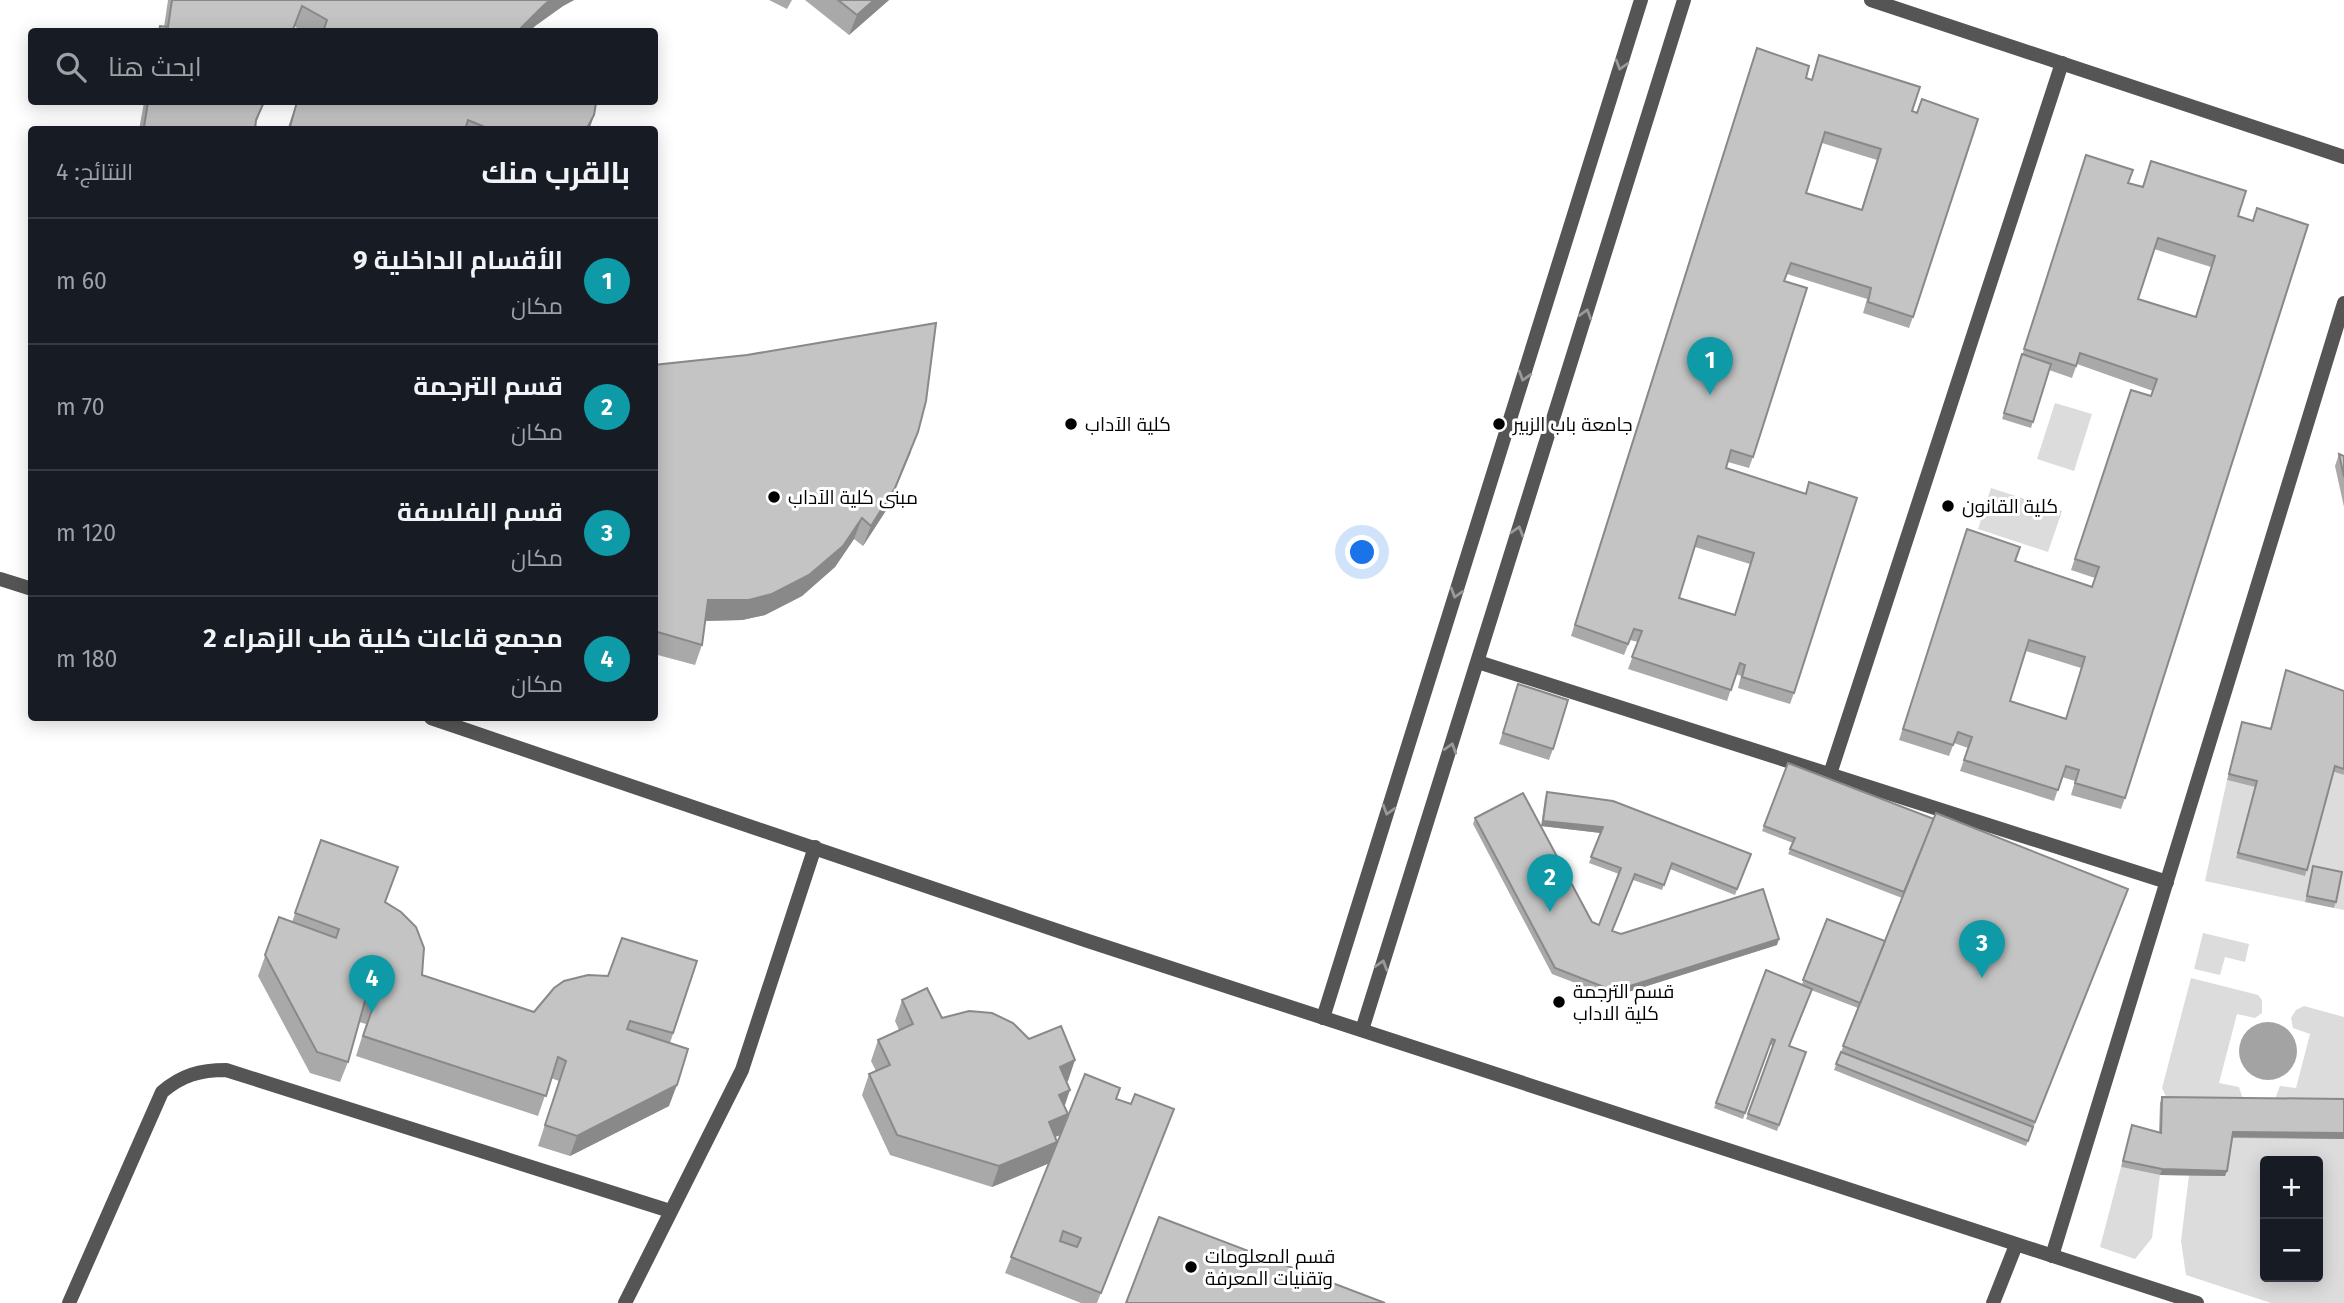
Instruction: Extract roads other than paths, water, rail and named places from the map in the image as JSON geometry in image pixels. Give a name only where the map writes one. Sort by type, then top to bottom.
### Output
[{"type":"lane","points":[[1323,1018],[1641,0]]},
{"type":"lane","points":[[1362,1030],[1684,0]]},
{"type":"lane","points":[[1871,0],[2344,157]]},
{"type":"lane","points":[[1830,774],[2062,63]]},
{"type":"lane","points":[[2052,1256],[2344,303]]},
{"type":"lane","points":[[0,579],[28,588]]},
{"type":"lane","points":[[1478,662],[2167,882]]},
{"type":"lane","points":[[440,721],[1323,1018],[2197,1303]]},
{"type":"lane","points":[[625,1303],[741,1070],[815,847]]},
{"type":"lane","points":[[69,1303],[162,1092],[177,1079],[201,1070],[226,1070],[670,1212]]},
{"type":"lane","points":[[1993,1303],[2016,1245]]},
{"type":"place","name":"الأقسام الداخلية 9","points":[[1710,395]]},
{"type":"place","name":"كلية الآداب","points":[[1071,424]]},
{"type":"place","name":"جامعة باب الزبير","points":[[1499,424]]},
{"type":"place","name":"مبنى كلية الآداب","points":[[774,497]]},
{"type":"place","name":"كلية القانون","points":[[1948,506]]},
{"type":"place","name":"قسم الترجمة","points":[[1550,912]]},
{"type":"place","name":"قسم الفلسفة","points":[[1982,978]]},
{"type":"place","name":"قسم الترجمة كلية الاداب","points":[[1559,1002]]},
{"type":"place","name":"مجمع قاعات كلية طب الزهراء 2","points":[[372,1013]]},
{"type":"place","name":"قسم المعلومات وتقنيات المعرفة","points":[[1191,1267]]}]
